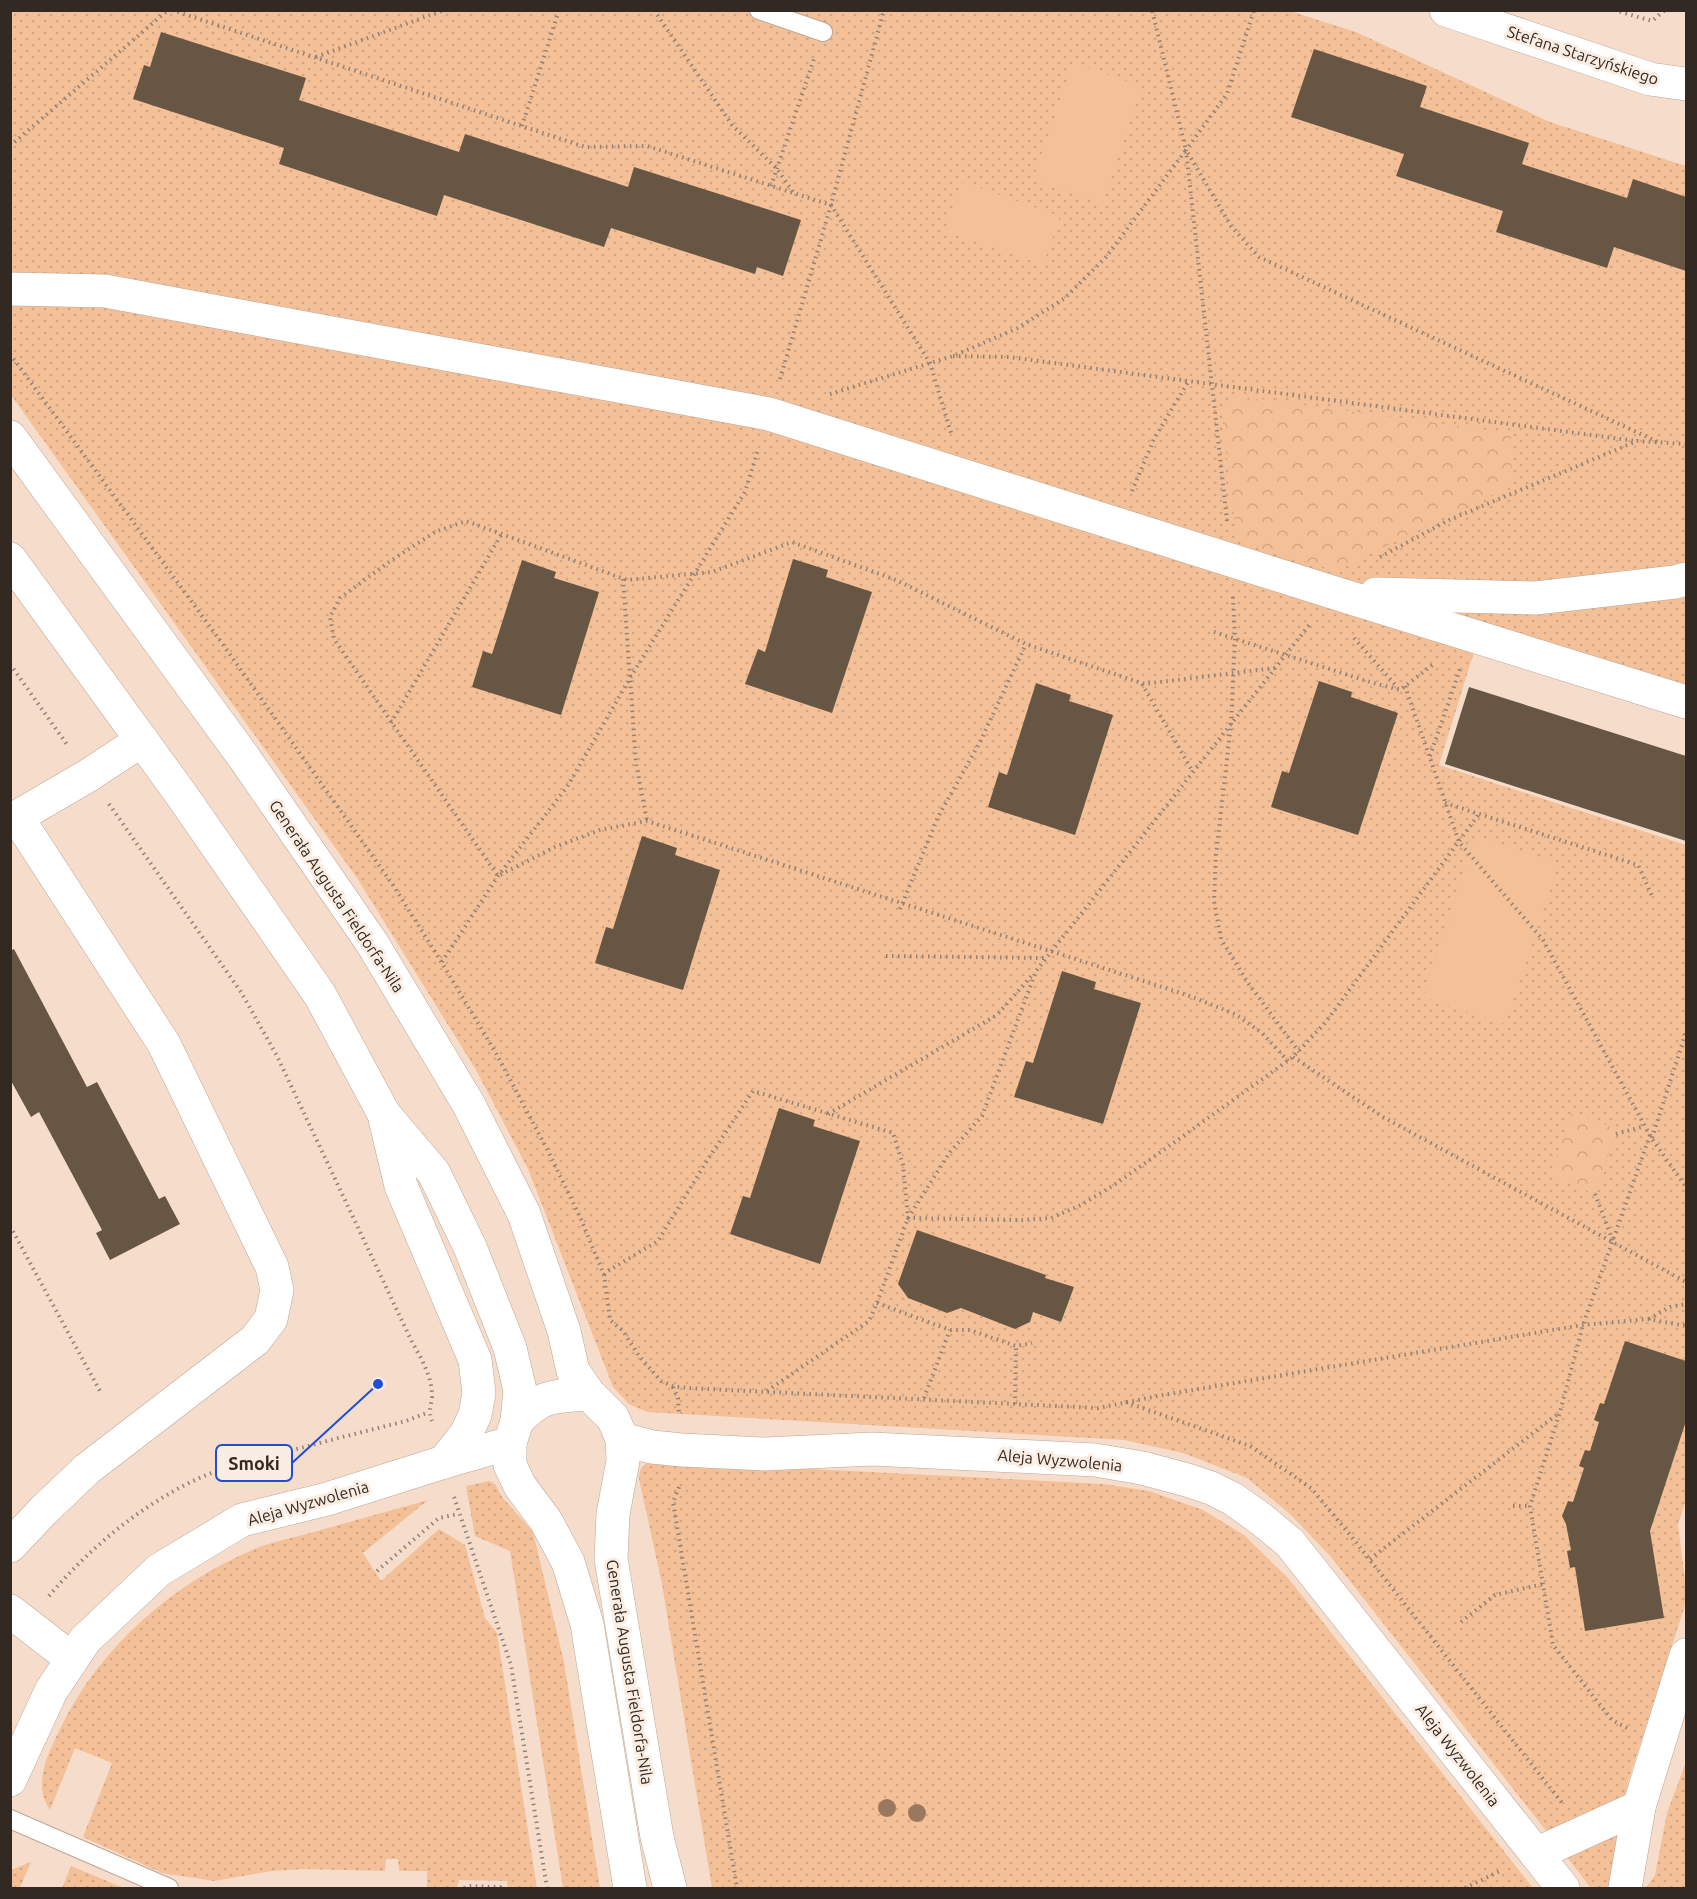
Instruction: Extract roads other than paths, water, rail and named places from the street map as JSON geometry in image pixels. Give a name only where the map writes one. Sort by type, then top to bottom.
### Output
[{"type":"street","name":"Stefana Starzyńskiego","points":[[1446,10],[1650,79],[1686,84]]},
{"type":"street","points":[[10,289],[105,291],[770,414],[1231,560],[1330,600],[1471,634],[1686,702]]},
{"type":"street","name":"Generała Augusta Fieldorfa-Nila","points":[[10,437],[245,759],[372,943],[469,1105],[524,1214],[564,1331],[573,1371],[589,1394],[613,1418],[622,1439],[623,1461],[613,1514],[610,1559],[657,1836],[670,1888]]},
{"type":"street","name":"Generała Augusta Fieldorfa-Nila","points":[[10,560],[142,740],[320,995],[384,1114],[434,1173],[470,1246],[510,1348],[520,1390],[510,1466],[520,1486],[546,1521],[568,1562],[587,1624],[630,1888]]},
{"type":"street","points":[[1330,600],[1536,598],[1686,579]]},
{"type":"street","points":[[10,1546],[43,1510],[87,1469],[255,1340],[271,1319],[277,1290],[272,1267],[164,1044],[14,811],[88,775],[142,740]]},
{"type":"street","points":[[384,1114],[401,1186],[475,1360],[479,1393],[475,1415],[448,1476]]},
{"type":"street","points":[[513,1432],[532,1406],[553,1396],[589,1394]]},
{"type":"street","name":"Aleja Wyzwolenia","points":[[10,1780],[51,1691],[85,1640],[159,1570],[242,1520],[327,1499],[448,1476],[513,1432]]},
{"type":"street","name":"Aleja Wyzwolenia","points":[[622,1439],[652,1447],[765,1454],[872,1449],[1095,1460],[1157,1471],[1211,1488],[1233,1499],[1290,1543],[1563,1888]]},
{"type":"street","points":[[10,1611],[72,1659]]},
{"type":"street","points":[[1625,1888],[1639,1807],[1686,1655]]},
{"type":"street","points":[[1536,1854],[1639,1807]]},
{"type":"lane","points":[[759,10],[823,32]]},
{"type":"lane","points":[[10,1819],[169,1888]]},
{"type":"place","name":"Smoki","points":[[378,1384]]}]
